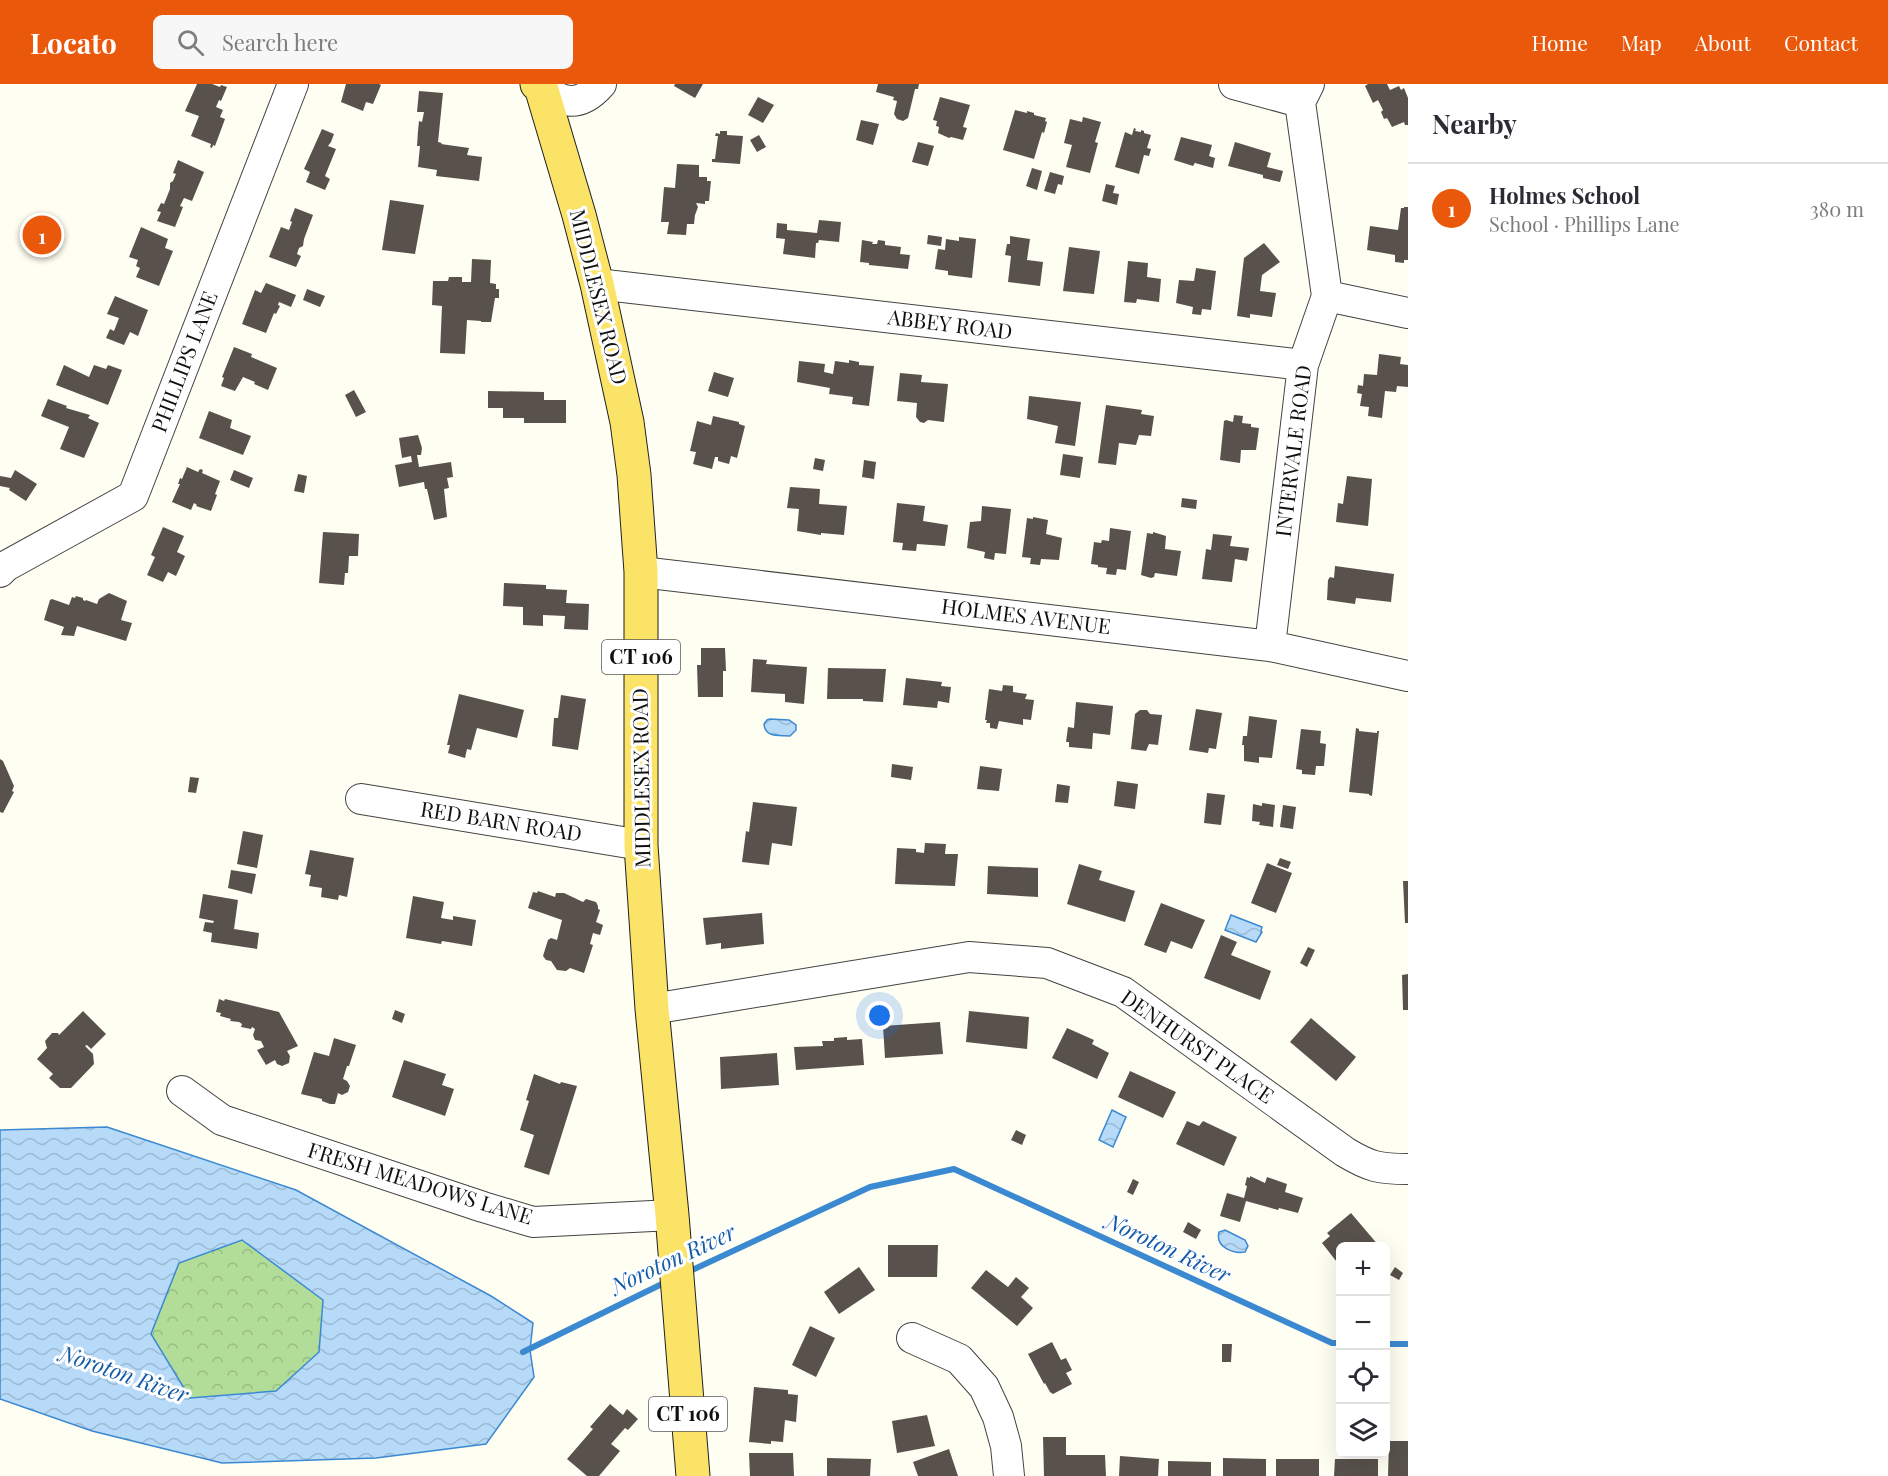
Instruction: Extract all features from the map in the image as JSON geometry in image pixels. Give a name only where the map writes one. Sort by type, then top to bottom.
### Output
[{"type":"main road","name":"MIDDLESEX ROAD","points":[[542,85],[597,284],[627,422],[634,475],[641,572],[641,845],[652,1009],[673,1226],[693,1476]]},
{"type":"street","name":"PHILLIPS LANE","points":[[0,572],[6,566],[133,496],[293,84]]},
{"type":"street","name":"MIDDLESEX ROAD","points":[[542,85],[559,99],[574,101],[586,98],[601,84]]},
{"type":"street","points":[[1234,84],[1304,93]]},
{"type":"street","name":"INTERVALE ROAD","points":[[1270,646],[1303,365],[1327,296],[1304,93]]},
{"type":"street","name":"ABBEY ROAD","points":[[597,284],[1303,365]]},
{"type":"street","points":[[1327,296],[1408,313]]},
{"type":"street","name":"HOLMES AVENUE","points":[[641,572],[1270,646],[1408,676]]},
{"type":"street","name":"RED BARN ROAD","points":[[361,799],[641,845]]},
{"type":"street","name":"DENHURST PLACE","points":[[652,1009],[969,957],[1047,963],[1123,992],[1345,1152],[1365,1164],[1382,1169],[1408,1169]]},
{"type":"street","name":"FRESH MEADOWS LANE","points":[[182,1090],[222,1120],[483,1208],[533,1222],[673,1226]]},
{"type":"street","points":[[912,1338],[959,1359],[984,1387],[998,1417],[1006,1446],[1009,1476]]},
{"type":"green space","points":[[242,1240],[323,1300],[319,1352],[276,1391],[190,1398],[151,1334],[179,1263]]},
{"type":"water","points":[[770,719],[789,720],[796,725],[796,730],[790,736],[770,734],[764,724]]},
{"type":"water","points":[[1231,915],[1262,927],[1262,932],[1256,942],[1225,930]]},
{"type":"water","points":[[1112,1110],[1126,1117],[1113,1147],[1099,1140]]},
{"type":"water","points":[[107,1127],[296,1190],[491,1296],[533,1323],[530,1350],[534,1377],[486,1444],[376,1458],[222,1463],[92,1431],[0,1399],[0,1130]],"holes":[[[242,1240],[323,1300],[319,1352],[276,1391],[190,1398],[151,1334],[179,1263]]]},
{"type":"water","points":[[1225,1230],[1245,1240],[1248,1246],[1245,1252],[1230,1251],[1222,1245],[1218,1237],[1219,1232]]},
{"type":"building","points":[[197,84],[227,87],[216,107],[223,110],[220,117],[225,119],[215,146],[213,145],[212,148],[211,144],[191,136],[199,116],[185,111]]},
{"type":"building","points":[[346,84],[381,85],[373,104],[366,102],[363,111],[341,102]]},
{"type":"building","points":[[675,84],[703,84],[695,98],[674,86]]},
{"type":"building","points":[[878,84],[919,84],[918,89],[915,89],[908,118],[903,121],[897,119],[894,114],[897,101],[893,100],[894,97],[876,92]]},
{"type":"building","points":[[1387,84],[1390,90],[1399,86],[1401,90],[1404,88],[1408,98],[1408,125],[1404,122],[1392,127],[1387,118],[1384,119],[1378,100],[1373,103],[1365,86]]},
{"type":"building","points":[[419,91],[443,93],[438,142],[469,148],[467,155],[482,157],[479,181],[436,176],[437,170],[418,167],[419,121],[422,122],[424,112],[417,112]]},
{"type":"building","points":[[758,97],[774,105],[763,123],[748,115]]},
{"type":"building","points":[[940,97],[970,105],[963,127],[967,128],[963,140],[949,138],[938,133],[937,121],[933,120]]},
{"type":"building","points":[[1015,110],[1027,113],[1027,111],[1046,118],[1044,133],[1042,132],[1034,159],[1003,150]]},
{"type":"building","points":[[1083,117],[1101,122],[1090,173],[1066,167],[1072,145],[1064,143],[1070,119],[1082,122]]},
{"type":"building","points":[[861,120],[879,124],[873,145],[856,140]]},
{"type":"building","points":[[1134,128],[1135,131],[1141,132],[1141,130],[1151,135],[1147,148],[1151,149],[1149,156],[1144,155],[1139,174],[1115,167],[1125,132],[1132,135]]},
{"type":"building","points":[[322,129],[334,134],[328,146],[336,149],[325,176],[330,179],[325,190],[306,182],[310,172],[304,169]]},
{"type":"building","points":[[720,131],[727,131],[727,135],[743,136],[740,164],[712,162],[712,159],[715,159],[718,136],[715,136],[716,133],[720,134]]},
{"type":"building","points":[[759,135],[766,147],[757,152],[750,140]]},
{"type":"building","points":[[1181,137],[1212,145],[1209,156],[1215,158],[1213,168],[1195,163],[1196,161],[1193,166],[1174,160]]},
{"type":"building","points":[[918,142],[934,146],[928,166],[912,162]]},
{"type":"building","points":[[1235,142],[1271,153],[1267,167],[1283,171],[1280,182],[1228,166]]},
{"type":"building","points":[[178,160],[204,172],[192,201],[184,198],[175,227],[157,221],[161,212],[157,211],[161,203],[164,204],[170,183],[176,174],[173,173]]},
{"type":"building","points":[[677,164],[699,165],[699,177],[707,177],[707,181],[711,181],[709,201],[705,201],[705,204],[696,203],[698,207],[694,224],[687,224],[686,235],[667,234],[669,222],[661,222],[664,187],[675,188]]},
{"type":"building","points":[[1032,168],[1042,171],[1037,190],[1026,186]]},
{"type":"building","points":[[1050,172],[1064,176],[1062,185],[1058,184],[1055,194],[1044,191]]},
{"type":"building","points":[[1106,184],[1115,186],[1113,193],[1119,194],[1117,205],[1102,201]]},
{"type":"building","points":[[390,200],[424,205],[415,254],[382,250]]},
{"type":"building","points":[[1408,207],[1408,260],[1404,260],[1404,263],[1395,262],[1395,255],[1367,250],[1370,226],[1398,230],[1401,208]]},
{"type":"building","points":[[295,208],[313,215],[303,246],[299,248],[297,254],[301,256],[296,267],[269,257],[281,227],[289,230]]},
{"type":"building","points":[[819,220],[841,222],[839,242],[819,240],[816,243],[815,258],[783,254],[785,239],[776,238],[777,223],[787,224],[787,230],[817,233]]},
{"type":"building","points":[[141,227],[168,239],[165,248],[173,251],[159,286],[136,277],[140,268],[136,266],[138,260],[129,257]]},
{"type":"building","points":[[928,235],[942,237],[941,246],[927,244]]},
{"type":"building","points":[[1010,236],[1030,239],[1027,260],[1043,262],[1040,286],[1008,282],[1011,256],[1005,255],[1007,244],[1010,244]]},
{"type":"building","points":[[959,237],[976,239],[972,278],[948,275],[948,271],[935,269],[938,249],[945,250],[946,239],[959,241]]},
{"type":"building","points":[[862,240],[873,242],[872,244],[877,244],[878,240],[885,241],[885,245],[901,247],[900,254],[910,255],[908,269],[860,262]]},
{"type":"building","points":[[1264,243],[1280,262],[1262,275],[1260,291],[1276,293],[1272,317],[1250,314],[1250,318],[1237,316],[1244,258]]},
{"type":"building","points":[[1069,247],[1100,251],[1094,294],[1063,291]]},
{"type":"building","points":[[472,259],[491,260],[490,283],[496,284],[496,289],[499,289],[499,298],[495,298],[491,322],[467,320],[465,354],[440,353],[442,306],[432,305],[433,281],[448,281],[449,277],[462,277],[462,282],[471,282]]},
{"type":"building","points":[[1128,261],[1148,263],[1147,277],[1161,279],[1159,302],[1137,299],[1136,303],[1124,302]]},
{"type":"building","points":[[1196,268],[1216,271],[1211,310],[1202,309],[1201,315],[1192,314],[1193,307],[1176,303],[1179,280],[1194,281]]},
{"type":"building","points":[[266,283],[296,295],[291,307],[279,302],[280,306],[276,314],[274,313],[266,333],[242,324],[255,290],[261,293]]},
{"type":"building","points":[[307,289],[325,296],[320,307],[303,300]]},
{"type":"building","points":[[115,296],[148,310],[138,336],[130,332],[124,345],[106,338],[110,329],[114,331],[119,318],[107,314]]},
{"type":"building","points":[[234,347],[277,368],[268,390],[243,377],[235,391],[221,386],[224,378],[222,377]]},
{"type":"building","points":[[1379,354],[1401,357],[1400,364],[1408,365],[1408,387],[1397,386],[1396,392],[1385,391],[1382,418],[1368,416],[1369,407],[1360,406],[1362,394],[1357,393],[1358,385],[1363,386],[1364,374],[1377,375]]},
{"type":"building","points":[[849,360],[859,362],[859,365],[874,366],[869,406],[852,404],[853,397],[829,394],[830,388],[797,382],[799,361],[825,364],[824,372],[833,374],[835,361],[849,363]]},
{"type":"building","points":[[64,365],[89,377],[94,365],[106,369],[108,365],[122,370],[108,405],[56,385]]},
{"type":"building","points":[[714,372],[734,378],[728,397],[708,391]]},
{"type":"building","points":[[900,373],[922,375],[921,382],[948,384],[944,422],[928,420],[924,423],[920,422],[916,417],[917,403],[897,401]]},
{"type":"building","points":[[354,390],[366,412],[356,417],[345,395]]},
{"type":"building","points":[[488,391],[544,392],[544,400],[566,400],[566,423],[524,423],[524,418],[503,418],[503,408],[488,408]]},
{"type":"building","points":[[1029,396],[1081,402],[1075,446],[1055,443],[1058,426],[1027,419]]},
{"type":"building","points":[[48,399],[67,406],[66,408],[90,415],[88,418],[99,423],[84,458],[60,449],[69,427],[41,416]]},
{"type":"building","points":[[1106,405],[1142,410],[1141,414],[1154,416],[1151,436],[1139,435],[1136,445],[1119,443],[1116,465],[1098,463]]},
{"type":"building","points":[[209,411],[232,420],[230,428],[251,436],[243,455],[199,438]]},
{"type":"building","points":[[1234,415],[1243,416],[1242,423],[1259,428],[1256,450],[1241,450],[1240,463],[1220,460],[1224,421],[1233,422]]},
{"type":"building","points":[[713,416],[739,422],[745,426],[737,458],[731,456],[729,464],[718,461],[718,457],[715,457],[712,469],[693,464],[696,452],[690,451],[697,421],[711,425]]},
{"type":"building","points":[[418,435],[422,448],[421,455],[417,455],[419,467],[451,462],[453,477],[447,478],[449,488],[444,489],[447,517],[434,520],[424,482],[399,487],[395,465],[412,462],[411,456],[402,458],[399,438]]},
{"type":"building","points":[[1063,454],[1083,457],[1080,478],[1060,475]]},
{"type":"building","points":[[815,458],[825,460],[823,471],[813,469]]},
{"type":"building","points":[[864,460],[876,462],[874,479],[862,477]]},
{"type":"building","points":[[187,467],[198,472],[200,469],[203,470],[202,473],[220,481],[211,511],[196,506],[194,503],[191,510],[172,502],[180,484],[178,484],[180,478],[182,479]]},
{"type":"building","points":[[15,470],[37,484],[26,501],[9,490],[10,488],[0,486],[0,476],[11,478]]},
{"type":"building","points":[[234,470],[253,478],[249,488],[230,480]]},
{"type":"building","points":[[298,474],[307,476],[304,493],[294,491]]},
{"type":"building","points":[[1347,476],[1372,479],[1368,526],[1336,522],[1338,503],[1343,504]]},
{"type":"building","points":[[790,487],[820,489],[819,504],[847,506],[844,535],[821,533],[821,535],[797,531],[799,509],[787,508]]},
{"type":"building","points":[[1182,498],[1197,500],[1196,509],[1181,507]]},
{"type":"building","points":[[897,503],[925,506],[923,521],[948,525],[945,546],[917,544],[916,551],[902,550],[903,543],[893,542]]},
{"type":"building","points":[[982,506],[1011,509],[1006,554],[995,553],[994,560],[984,558],[985,552],[967,548],[970,522],[981,521]]},
{"type":"building","points":[[1033,517],[1048,520],[1046,534],[1062,538],[1059,560],[1041,559],[1040,565],[1030,564],[1031,558],[1022,557],[1027,518],[1033,519]]},
{"type":"building","points":[[163,527],[184,536],[177,552],[185,556],[176,576],[168,572],[163,582],[147,575],[155,557],[151,555]]},
{"type":"building","points":[[1110,528],[1131,531],[1126,570],[1117,569],[1116,575],[1106,574],[1107,568],[1091,564],[1094,542],[1109,541]]},
{"type":"building","points":[[323,532],[359,534],[358,556],[349,556],[348,573],[345,573],[344,585],[319,583]]},
{"type":"building","points":[[1153,532],[1166,536],[1165,549],[1181,551],[1177,576],[1155,573],[1151,578],[1141,575],[1147,533],[1153,534]]},
{"type":"building","points":[[1213,534],[1232,536],[1230,546],[1249,548],[1247,561],[1235,559],[1232,582],[1202,579],[1206,549],[1211,550]]},
{"type":"building","points":[[1335,566],[1394,574],[1391,602],[1356,598],[1355,604],[1327,600],[1328,580],[1330,577],[1334,578]]},
{"type":"building","points":[[504,583],[546,585],[546,589],[567,590],[566,603],[589,604],[588,630],[564,629],[565,616],[543,615],[543,626],[523,625],[523,607],[503,606]]},
{"type":"building","points":[[109,593],[127,601],[121,620],[132,623],[126,641],[77,626],[74,636],[61,635],[64,627],[44,620],[52,599],[69,605],[72,597],[76,596],[97,604],[99,599]]},
{"type":"building","points":[[701,648],[725,648],[726,671],[723,671],[723,697],[698,697],[697,665],[701,665]]},
{"type":"building","points":[[753,659],[767,660],[766,664],[807,667],[804,704],[785,702],[785,694],[751,692]]},
{"type":"building","points":[[828,668],[886,669],[883,702],[863,701],[863,699],[827,699]]},
{"type":"building","points":[[906,678],[942,682],[941,686],[951,687],[949,703],[938,701],[937,708],[903,705]]},
{"type":"building","points":[[1003,685],[1013,686],[1013,692],[1027,694],[1025,699],[1034,700],[1031,720],[1023,719],[1023,725],[999,721],[997,729],[990,728],[990,723],[986,723],[987,720],[985,720],[989,689],[1002,691]]},
{"type":"building","points":[[459,694],[524,710],[517,738],[477,728],[471,750],[467,749],[465,758],[448,753],[450,745],[447,745]]},
{"type":"building","points":[[561,695],[586,699],[578,750],[552,746],[554,718],[558,718]]},
{"type":"building","points":[[1076,702],[1113,706],[1110,735],[1093,733],[1092,749],[1069,747],[1069,742],[1066,742],[1068,727],[1074,728]]},
{"type":"building","points":[[1196,709],[1222,713],[1216,749],[1209,748],[1208,753],[1189,750]]},
{"type":"building","points":[[1140,710],[1162,715],[1158,745],[1149,744],[1146,751],[1131,749],[1135,714]]},
{"type":"building","points":[[1249,716],[1277,720],[1272,758],[1259,757],[1259,763],[1244,761],[1243,736],[1247,736]]},
{"type":"building","points":[[1356,728],[1359,731],[1377,733],[1379,731],[1372,796],[1349,792]]},
{"type":"building","points":[[1301,729],[1321,731],[1320,743],[1326,744],[1324,766],[1316,766],[1315,775],[1302,774],[1302,770],[1296,769]]},
{"type":"building","points":[[0,759],[14,786],[12,791],[14,792],[3,813],[0,812]]},
{"type":"building","points":[[892,764],[913,767],[911,780],[891,777]]},
{"type":"building","points":[[980,766],[1002,769],[999,791],[977,789]]},
{"type":"building","points":[[190,777],[199,778],[196,793],[188,792]]},
{"type":"building","points":[[1117,781],[1138,784],[1135,809],[1114,806]]},
{"type":"building","points":[[1057,784],[1070,786],[1068,803],[1055,802]]},
{"type":"building","points":[[1207,793],[1225,795],[1221,825],[1204,823]]},
{"type":"building","points":[[753,802],[797,807],[792,846],[772,843],[769,865],[742,862]]},
{"type":"building","points":[[1262,803],[1275,805],[1273,827],[1259,825],[1260,822],[1252,821],[1253,804],[1262,806]]},
{"type":"building","points":[[1283,805],[1296,807],[1293,829],[1280,827]]},
{"type":"building","points":[[243,831],[263,835],[257,868],[237,864]]},
{"type":"building","points":[[925,843],[946,844],[945,854],[958,854],[955,886],[895,884],[897,848],[916,849],[916,852],[924,853]]},
{"type":"building","points":[[310,850],[354,858],[347,897],[339,895],[338,900],[321,897],[322,888],[309,886],[311,875],[305,874]]},
{"type":"building","points":[[1280,858],[1291,862],[1288,869],[1277,865]]},
{"type":"building","points":[[1267,863],[1292,873],[1276,913],[1251,903]]},
{"type":"building","points":[[1079,864],[1102,871],[1099,880],[1135,891],[1125,922],[1067,904]]},
{"type":"building","points":[[988,866],[1038,868],[1038,897],[987,894]]},
{"type":"building","points":[[231,870],[256,874],[252,894],[228,888]]},
{"type":"building","points":[[1403,881],[1408,881],[1408,923],[1405,923]]},
{"type":"building","points":[[538,891],[555,897],[556,893],[564,893],[583,902],[586,899],[596,902],[600,910],[596,922],[603,925],[600,935],[593,933],[590,944],[593,945],[584,973],[570,968],[566,971],[557,970],[551,961],[546,960],[543,956],[548,940],[551,938],[557,940],[562,920],[528,908],[533,892]]},
{"type":"building","points":[[203,894],[238,900],[234,929],[259,933],[257,949],[211,942],[212,933],[203,931],[205,922],[213,923],[214,921],[199,918]]},
{"type":"building","points":[[413,896],[444,902],[441,918],[453,920],[453,916],[476,920],[472,946],[406,938]]},
{"type":"building","points":[[1161,903],[1205,920],[1192,949],[1171,941],[1166,953],[1144,945]]},
{"type":"building","points":[[762,913],[764,944],[721,949],[721,943],[706,945],[703,918]]},
{"type":"building","points":[[1221,935],[1237,942],[1231,955],[1271,971],[1260,1000],[1204,978]]},
{"type":"building","points":[[1308,947],[1315,950],[1307,967],[1300,963]]},
{"type":"building","points":[[1408,974],[1408,1010],[1403,1010],[1402,975]]},
{"type":"building","points":[[219,999],[279,1012],[298,1046],[287,1051],[290,1056],[289,1063],[282,1066],[275,1060],[266,1065],[257,1050],[264,1047],[261,1041],[255,1040],[253,1035],[255,1029],[241,1027],[242,1024],[239,1022],[220,1016],[221,1013],[216,1012]]},
{"type":"building","points":[[395,1010],[405,1014],[402,1023],[392,1019]]},
{"type":"building","points":[[83,1011],[106,1034],[91,1049],[85,1046],[93,1054],[94,1064],[71,1088],[60,1088],[49,1078],[53,1074],[37,1059],[47,1048],[45,1041],[52,1033],[59,1035]]},
{"type":"building","points":[[969,1011],[1029,1017],[1027,1049],[966,1042]]},
{"type":"building","points":[[1311,1018],[1356,1057],[1336,1081],[1290,1042]]},
{"type":"building","points":[[940,1022],[943,1054],[885,1058],[883,1026]]},
{"type":"building","points":[[1067,1028],[1094,1040],[1092,1044],[1109,1053],[1097,1079],[1052,1058]]},
{"type":"building","points":[[847,1037],[847,1040],[862,1039],[864,1065],[796,1070],[794,1047],[823,1046],[822,1041],[834,1041],[834,1038]]},
{"type":"building","points":[[334,1038],[356,1045],[343,1079],[350,1086],[348,1092],[342,1095],[338,1093],[335,1104],[330,1104],[322,1099],[301,1094],[314,1052],[329,1056]]},
{"type":"building","points":[[777,1053],[779,1085],[721,1089],[720,1057]]},
{"type":"building","points":[[404,1060],[446,1074],[442,1085],[454,1089],[445,1116],[392,1097]]},
{"type":"building","points":[[1130,1071],[1176,1092],[1163,1118],[1118,1097]]},
{"type":"building","points":[[534,1074],[560,1084],[561,1082],[577,1086],[549,1175],[524,1167],[534,1135],[520,1130]]},
{"type":"building","points":[[1187,1121],[1199,1126],[1203,1121],[1237,1137],[1224,1166],[1176,1144]]},
{"type":"building","points":[[1016,1130],[1026,1135],[1022,1145],[1011,1140]]},
{"type":"building","points":[[1250,1176],[1265,1183],[1267,1177],[1287,1184],[1285,1192],[1303,1198],[1298,1213],[1246,1201],[1240,1222],[1220,1216],[1227,1193],[1244,1198],[1247,1177],[1250,1178]]},
{"type":"building","points":[[1133,1179],[1139,1182],[1133,1195],[1127,1192]]},
{"type":"building","points":[[1351,1213],[1376,1242],[1336,1242],[1336,1261],[1322,1243],[1330,1236],[1327,1233]]},
{"type":"building","points":[[1188,1222],[1201,1230],[1196,1239],[1183,1232]]},
{"type":"building","points":[[888,1245],[938,1245],[937,1277],[888,1277]]},
{"type":"building","points":[[859,1267],[875,1290],[839,1314],[824,1292]]},
{"type":"building","points":[[1395,1267],[1403,1273],[1399,1280],[1390,1275]]},
{"type":"building","points":[[986,1270],[1008,1287],[1016,1277],[1029,1288],[1021,1297],[1033,1308],[1017,1326],[971,1288]]},
{"type":"building","points":[[810,1326],[835,1338],[816,1377],[792,1365]]},
{"type":"building","points":[[1052,1342],[1061,1360],[1066,1358],[1072,1370],[1066,1373],[1072,1384],[1053,1394],[1044,1384],[1028,1354]]},
{"type":"building","points":[[1222,1344],[1232,1344],[1231,1362],[1222,1362]]},
{"type":"building","points":[[754,1387],[788,1390],[788,1394],[798,1395],[796,1422],[785,1420],[783,1442],[771,1441],[771,1444],[749,1442]]},
{"type":"building","points":[[610,1404],[623,1415],[627,1409],[638,1419],[628,1430],[625,1428],[611,1444],[620,1451],[599,1476],[587,1476],[567,1459],[593,1429],[590,1427]]},
{"type":"building","points":[[927,1415],[935,1446],[897,1453],[892,1421]]},
{"type":"building","points":[[1043,1437],[1066,1437],[1066,1455],[1105,1455],[1106,1476],[1044,1476]]},
{"type":"building","points":[[1390,1441],[1408,1441],[1408,1476],[1388,1476]]},
{"type":"building","points":[[949,1449],[958,1476],[918,1476],[913,1462]]},
{"type":"building","points":[[749,1453],[793,1453],[794,1476],[750,1476]]},
{"type":"building","points":[[1120,1456],[1159,1459],[1158,1476],[1119,1476]]},
{"type":"building","points":[[827,1458],[871,1459],[870,1476],[827,1476]]},
{"type":"building","points":[[1223,1458],[1266,1459],[1266,1476],[1223,1476]]},
{"type":"building","points":[[1276,1459],[1319,1459],[1319,1476],[1276,1476]]},
{"type":"building","points":[[1335,1459],[1378,1459],[1378,1476],[1334,1476]]},
{"type":"building","points":[[1168,1461],[1211,1462],[1211,1476],[1168,1476]]},
{"type":"waterway","name":"Noroton River","points":[[688,1272],[870,1187],[954,1169],[1336,1343]]},
{"type":"waterway","name":"Noroton River","points":[[523,1352],[668,1281]]},
{"type":"waterway","name":"Noroton River","points":[[1390,1344],[1408,1344]]},
{"type":"place","name":"Holmes School","points":[[42,235]]}]
